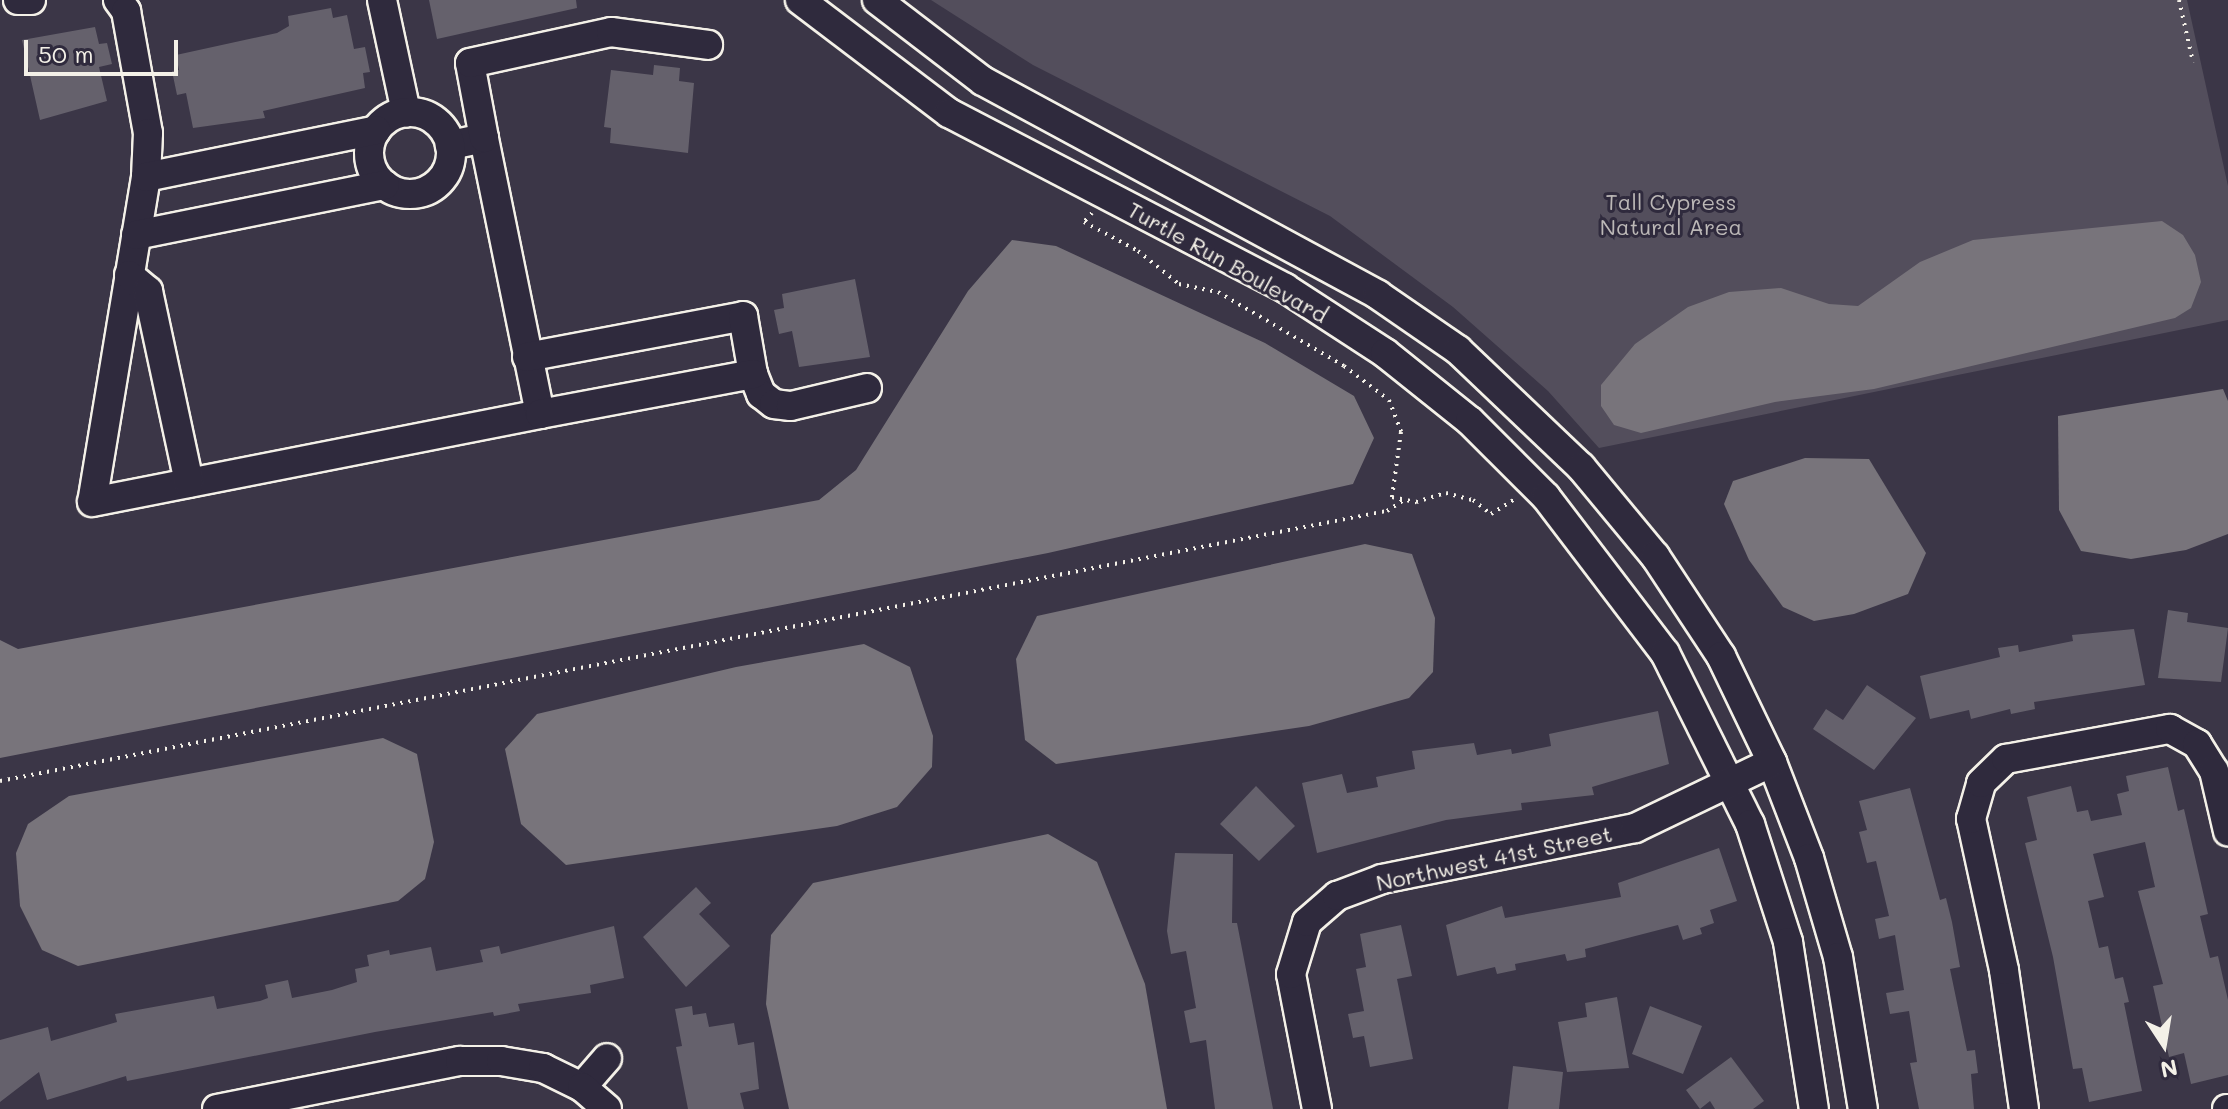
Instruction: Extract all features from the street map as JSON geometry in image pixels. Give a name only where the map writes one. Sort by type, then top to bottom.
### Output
[{"type":"street","points":[[18,0],[31,0]]},
{"type":"street","points":[[118,0],[126,11],[148,133],[146,177],[92,502],[753,374]]},
{"type":"street","points":[[382,0],[406,112]]},
{"type":"street","name":"Turtle Run Boulevard","points":[[800,0],[949,113],[1285,288],[1385,353],[1470,421],[1546,497],[1640,614],[1696,707],[1731,783],[1765,862],[1788,942],[1811,1067],[1814,1109]]},
{"type":"street","name":"Turtle Run Boulevard","points":[[877,0],[983,81],[1302,252],[1458,350],[1581,467],[1655,556],[1721,656],[1772,762],[1809,858],[1838,957],[1863,1109]]},
{"type":"street","points":[[540,414],[470,63],[611,32],[708,45]]},
{"type":"street","points":[[146,177],[376,130],[406,112]]},
{"type":"street","points":[[136,235],[385,185],[411,193],[425,190],[446,172],[450,145],[439,124],[406,112]]},
{"type":"street","points":[[376,130],[370,163],[385,185]]},
{"type":"street","points":[[450,145],[484,138]]},
{"type":"street","points":[[129,275],[148,291],[189,483]]},
{"type":"street","points":[[527,357],[743,316],[753,374],[761,394],[774,404],[791,406],[867,388]]},
{"type":"street","points":[[2024,1109],[2004,970],[1971,819],[1981,783],[2006,759],[2170,729],[2197,744],[2214,771],[2228,831]]},
{"type":"street","name":"Northwest 41st Street","points":[[1317,1109],[1291,974],[1307,922],[1337,896],[1382,879],[1635,828],[1772,762]]},
{"type":"street","points":[[582,1087],[607,1058]]},
{"type":"street","points":[[217,1109],[460,1061],[543,1068],[582,1087],[607,1109]]},
{"type":"path","points":[[2179,0],[2193,62]]},
{"type":"path","points":[[1095,211],[1084,222],[1138,251],[1179,284],[1218,292],[1344,366],[1389,400],[1401,432],[1392,497],[1416,502],[1446,493],[1473,500],[1491,514],[1520,495]]},
{"type":"path","points":[[0,781],[1387,511],[1404,500]]},
{"type":"green space","name":"Tall Cypress Natural Area","points":[[931,0],[2187,0],[2228,186],[2228,320],[1599,448],[1548,391],[1453,307],[1330,216],[1033,65]]},
{"type":"shaded area","points":[[2162,221],[2183,235],[2195,255],[2201,282],[2191,308],[2175,318],[1874,389],[1775,402],[1641,433],[1614,425],[1601,406],[1601,385],[1635,344],[1688,307],[1729,292],[1781,288],[1829,304],[1858,306],[1920,262],[1973,240]]},
{"type":"shaded area","points":[[1012,240],[1056,246],[1265,343],[1354,396],[1374,438],[1353,484],[1048,553],[0,758],[0,640],[18,649],[819,500],[856,470],[968,291]]},
{"type":"shaded area","points":[[2223,389],[2228,401],[2228,534],[2186,550],[2131,559],[2081,551],[2059,510],[2058,416]]},
{"type":"shaded area","points":[[1805,458],[1869,459],[1926,553],[1908,594],[1854,614],[1814,621],[1783,607],[1749,560],[1724,504],[1733,481]]},
{"type":"shaded area","points":[[1365,544],[1412,554],[1435,618],[1433,672],[1409,698],[1309,726],[1056,764],[1025,740],[1016,659],[1037,616]]},
{"type":"shaded area","points":[[864,644],[910,667],[933,736],[932,767],[897,807],[837,826],[566,865],[521,824],[505,749],[537,714],[736,667]]},
{"type":"shaded area","points":[[383,738],[417,754],[434,842],[425,879],[398,901],[78,966],[42,950],[20,906],[16,853],[28,824],[69,796]]},
{"type":"shaded area","points":[[1048,834],[1097,862],[1145,984],[1167,1109],[789,1109],[766,1004],[771,935],[813,883]]},
{"type":"building","points":[[429,0],[576,0],[577,8],[437,39]]},
{"type":"building","points":[[331,8],[333,18],[347,15],[354,49],[365,47],[370,72],[363,73],[365,88],[263,111],[265,118],[193,128],[186,93],[177,95],[172,71],[179,70],[176,55],[277,33],[289,26],[288,16]]},
{"type":"building","points":[[95,27],[99,44],[107,43],[112,64],[99,67],[107,101],[40,120],[22,40]]},
{"type":"building","points":[[654,65],[680,68],[679,81],[694,83],[688,153],[610,143],[611,128],[604,127],[611,70],[653,75]]},
{"type":"building","points":[[855,279],[870,357],[799,367],[792,331],[779,334],[774,310],[784,308],[782,294]]},
{"type":"building","points":[[2168,610],[2188,613],[2187,622],[2228,628],[2221,682],[2158,678]]},
{"type":"building","points":[[2134,629],[2145,685],[2034,702],[2035,709],[2011,714],[2010,709],[1971,719],[1969,710],[1930,719],[1920,676],[2000,657],[1998,648],[2018,645],[2019,652],[2073,641],[2072,635]]},
{"type":"building","points":[[1867,685],[1916,718],[1874,770],[1813,729],[1826,709],[1843,720]]},
{"type":"building","points":[[1658,711],[1669,764],[1592,787],[1594,795],[1521,803],[1522,810],[1446,820],[1317,853],[1302,783],[1342,774],[1347,793],[1378,787],[1376,777],[1415,769],[1412,751],[1474,743],[1477,755],[1511,749],[1512,754],[1551,746],[1549,734]]},
{"type":"building","points":[[2168,767],[2178,811],[2184,809],[2208,914],[2200,916],[2210,958],[2218,956],[2228,1000],[2228,1075],[2191,1084],[2184,1053],[2169,1057],[2153,986],[2163,984],[2138,891],[2155,887],[2145,842],[2093,854],[2104,897],[2088,901],[2099,948],[2108,946],[2115,979],[2123,977],[2129,1002],[2124,1003],[2142,1091],[2089,1102],[2082,1068],[2073,1069],[2053,957],[2025,843],[2037,840],[2027,797],[2071,786],[2077,812],[2088,810],[2091,821],[2122,815],[2117,794],[2129,791],[2126,776]]},
{"type":"building","points":[[1256,786],[1295,826],[1259,861],[1220,824]]},
{"type":"building","points":[[1910,788],[1940,900],[1946,898],[1952,922],[1960,967],[1950,969],[1967,1051],[1975,1050],[1978,1073],[1971,1074],[1974,1109],[1919,1109],[1910,1063],[1917,1062],[1909,1011],[1890,1014],[1886,993],[1904,990],[1895,935],[1879,939],[1875,919],[1889,916],[1876,861],[1867,863],[1859,832],[1867,830],[1859,801]]},
{"type":"building","points":[[1719,848],[1737,901],[1710,910],[1714,923],[1700,928],[1702,934],[1683,940],[1678,925],[1585,949],[1586,957],[1567,961],[1565,954],[1515,964],[1516,970],[1497,974],[1495,967],[1457,976],[1446,925],[1502,906],[1505,918],[1621,897],[1618,883]]},
{"type":"building","points":[[1175,853],[1233,854],[1232,923],[1237,923],[1273,1109],[1215,1109],[1206,1040],[1190,1043],[1184,1011],[1196,1008],[1186,951],[1171,954],[1167,931]]},
{"type":"building","points":[[696,887],[711,903],[699,914],[730,946],[686,987],[643,937]]},
{"type":"building","points":[[1401,925],[1412,976],[1397,979],[1413,1059],[1370,1067],[1364,1036],[1353,1038],[1348,1014],[1364,1011],[1356,969],[1366,967],[1360,934]]},
{"type":"building","points":[[614,926],[624,978],[590,985],[591,993],[518,1004],[520,1011],[494,1016],[493,1012],[375,1032],[127,1081],[126,1076],[47,1100],[39,1072],[0,1102],[0,1040],[48,1027],[51,1041],[117,1022],[115,1014],[214,996],[217,1009],[260,1001],[268,998],[265,985],[288,980],[292,998],[332,990],[357,982],[355,969],[369,966],[367,955],[389,950],[390,955],[431,947],[436,971],[483,962],[480,950],[499,946],[501,954]]},
{"type":"building","points":[[1617,997],[1629,1068],[1567,1072],[1558,1022],[1587,1017],[1585,1003]]},
{"type":"building","points":[[692,1006],[693,1015],[706,1013],[709,1027],[734,1023],[738,1045],[754,1042],[759,1089],[740,1093],[744,1109],[688,1109],[676,1047],[682,1046],[675,1009]]},
{"type":"building","points":[[1650,1006],[1702,1026],[1683,1074],[1632,1054]]},
{"type":"building","points":[[1731,1057],[1764,1101],[1753,1109],[1715,1109],[1710,1101],[1700,1109],[1686,1090]]},
{"type":"building","points":[[1513,1066],[1563,1072],[1559,1109],[1508,1109]]}]
